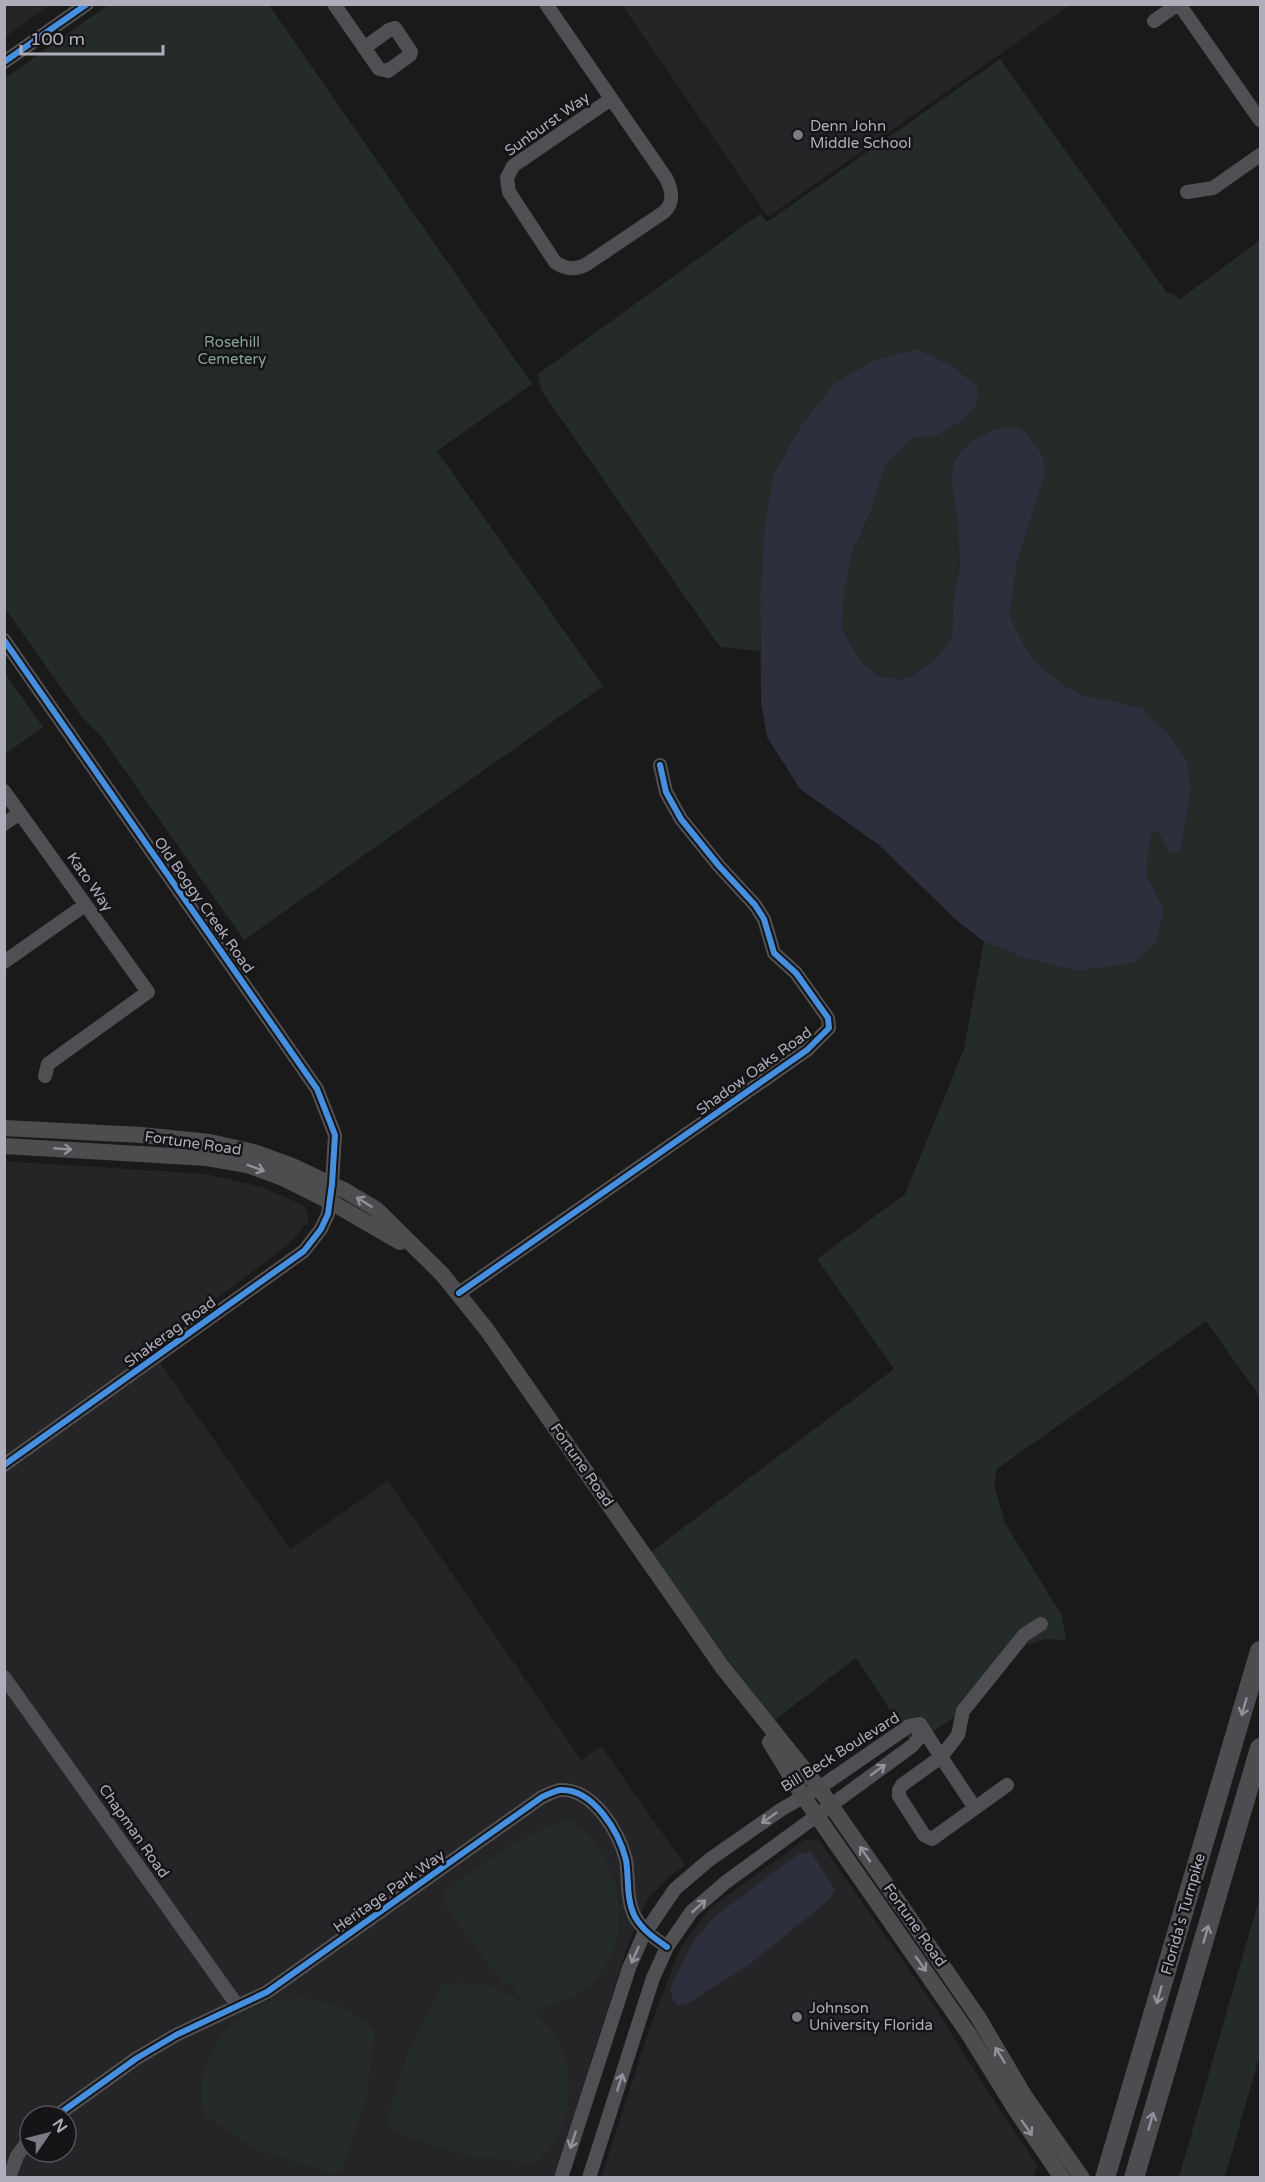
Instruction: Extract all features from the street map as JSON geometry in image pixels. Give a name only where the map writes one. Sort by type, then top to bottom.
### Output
[{"type":"highway","name":"Florida's Turnpike","points":[[1105,2178],[1260,1651]]},
{"type":"highway","name":"Florida's Turnpike","points":[[1134,2178],[1260,1748]]},
{"type":"main road","name":"Fortune Road","points":[[4,1128],[141,1135],[210,1142],[254,1152],[298,1168],[376,1209],[459,1293],[496,1343],[734,1683],[803,1796],[962,2024],[1062,2178]]},
{"type":"main road","name":"Fortune Road","points":[[4,1146],[207,1158],[247,1165],[282,1178],[331,1202],[421,1254]]},
{"type":"main road","name":"Fortune Road","points":[[734,1683],[831,1804],[978,2017],[1024,2095],[1081,2176]]},
{"type":"street","points":[[4,62],[87,4]]},
{"type":"street","points":[[334,4],[364,48]]},
{"type":"street","name":"Sunburst Way","points":[[546,4],[666,178],[672,192],[671,204],[664,212],[587,264],[580,268],[568,269],[555,262],[509,192],[507,178],[513,166],[611,99]]},
{"type":"street","points":[[1154,21],[1178,4],[1260,120]]},
{"type":"street","points":[[1187,192],[1213,188],[1260,155]]},
{"type":"street","name":"Old Boggy Creek Road","points":[[4,640],[317,1089],[335,1135],[331,1202]]},
{"type":"street","name":"Shadow Oaks Road","points":[[459,1293],[798,1056],[829,1028],[828,1018],[796,973],[774,953],[764,920],[755,904],[719,866],[681,819],[666,792],[660,765]]},
{"type":"street","name":"Kato Way","points":[[4,791],[148,992],[48,1064],[45,1076]]},
{"type":"street","points":[[4,824],[20,813]]},
{"type":"street","points":[[4,962],[85,905]]},
{"type":"street","name":"Shakerag Road","points":[[4,1466],[304,1251],[321,1229],[331,1202]]},
{"type":"street","points":[[1007,1785],[932,1839],[924,1835],[898,1796],[902,1785],[941,1757],[958,1735],[963,1711],[1024,1635],[1041,1624]]},
{"type":"street","name":"Chapman Road","points":[[4,1677],[237,2005]]},
{"type":"street","points":[[920,1724],[975,1808]]},
{"type":"street","name":"Bill Beck Boulevard","points":[[561,2178],[629,1968],[646,1932],[675,1889],[709,1860],[803,1796],[819,1788],[909,1726],[920,1724],[919,1737],[912,1746],[726,1882],[692,1911],[667,1947],[653,1978],[589,2178]]},
{"type":"street","name":"Heritage Park Way","points":[[73,2104],[137,2058],[176,2035],[267,1992],[542,1797],[559,1790],[578,1794],[597,1805],[610,1823],[625,1858],[633,1913],[646,1932],[667,1947]]},
{"type":"street","points":[[887,1917],[902,1907]]},
{"type":"street","points":[[9,2178],[18,2155]]},
{"type":"shaded area","points":[[5,4],[50,4],[50,5],[5,37]]},
{"type":"shaded area","name":"Denn John Middle School","points":[[622,5],[1070,5],[768,217]]},
{"type":"shaded area","points":[[4,1161],[206,1174],[262,1187],[303,1205],[308,1212],[308,1222],[288,1245],[150,1348],[290,1549],[388,1481],[581,1760],[601,1746],[685,1865],[671,1875],[647,1900],[628,1945],[554,2177],[5,2177]]},
{"type":"shaded area","name":"Johnson University Florida","points":[[818,1839],[935,2007],[1037,2165],[1033,2178],[601,2178],[650,2027],[680,1948],[710,1908],[804,1840]]},
{"type":"green space","name":"Rosehill Cemetery","points":[[108,5],[269,5],[532,384],[437,451],[603,686],[244,940],[100,735],[83,719],[5,608],[5,78]]},
{"type":"green space","points":[[1000,59],[1167,293],[1174,294],[1179,300],[1260,240],[1260,1397],[1206,1321],[997,1469],[994,1485],[1005,1523],[1062,1616],[1066,1640],[1045,1639],[1028,1645],[1027,1638],[1048,1626],[1043,1618],[1020,1632],[956,1712],[957,1715],[932,1732],[922,1717],[913,1723],[913,1745],[856,1658],[772,1722],[651,1552],[894,1369],[817,1259],[905,1194],[964,1049],[984,941],[1029,959],[1164,910],[1146,874],[1151,832],[1158,832],[1167,845],[1141,709],[1081,695],[1041,667],[1025,647],[1009,615],[1018,558],[1045,476],[995,429],[970,442],[954,460],[951,477],[957,516],[960,565],[953,604],[952,636],[935,660],[914,675],[900,680],[878,676],[861,661],[842,628],[844,593],[852,553],[871,511],[885,465],[912,439],[938,435],[799,429],[774,473],[765,523],[760,594],[760,651],[720,647],[541,390],[538,374],[760,214],[766,221],[770,220]]},
{"type":"green space","points":[[4,672],[43,727],[5,754],[4,754]]},
{"type":"green space","points":[[567,1818],[590,1836],[604,1856],[618,1896],[619,1916],[617,1937],[611,1956],[600,1974],[573,1997],[534,2011],[555,2036],[566,2061],[568,2103],[565,2117],[554,2142],[536,2164],[467,2156],[391,2131],[386,2121],[410,2047],[443,1984],[468,1983],[487,1986],[526,2004],[512,1984],[504,1984],[444,1904],[445,1891],[508,1846]]},
{"type":"green space","points":[[1260,1896],[1260,2054],[1225,2177],[1179,2177]]},
{"type":"green space","points":[[301,1998],[323,2001],[350,2011],[375,2031],[367,2095],[343,2170],[332,2174],[259,2151],[204,2115],[201,2095],[203,2077],[213,2049],[221,2036],[242,2015],[255,2007],[277,2000]]},
{"type":"water","points":[[916,349],[954,368],[977,386],[978,402],[962,421],[938,435],[912,439],[885,465],[871,511],[852,553],[844,593],[842,629],[861,661],[878,676],[900,680],[914,675],[935,660],[952,636],[953,604],[960,565],[957,516],[951,477],[954,460],[970,442],[995,429],[1015,427],[1025,432],[1043,456],[1045,476],[1018,558],[1009,615],[1025,647],[1041,667],[1081,695],[1141,708],[1169,735],[1187,761],[1191,787],[1181,848],[1177,852],[1169,851],[1158,832],[1151,833],[1146,874],[1164,910],[1156,942],[1135,962],[1076,970],[1029,959],[983,941],[954,918],[879,845],[800,789],[767,737],[761,702],[760,594],[765,523],[774,473],[799,429],[833,385],[870,362]]},
{"type":"water","points":[[811,1852],[835,1890],[829,1900],[750,1964],[687,2004],[679,2006],[673,2001],[670,1988],[693,1942],[716,1915],[800,1853]]},
{"type":"cycle path","points":[[4,62],[87,4]]},
{"type":"cycle path","points":[[4,640],[317,1089],[335,1135],[328,1214],[321,1229],[304,1251],[4,1465]]},
{"type":"cycle path","points":[[459,1293],[807,1050],[829,1028],[828,1018],[796,973],[774,953],[764,919],[755,905],[719,866],[681,819],[666,792],[660,765]]},
{"type":"cycle path","points":[[73,2104],[137,2058],[176,2035],[267,1992],[542,1797],[560,1790],[572,1791],[583,1796],[594,1804],[611,1825],[626,1860],[629,1895],[634,1915],[644,1929],[667,1947]]},
{"type":"place","name":"Denn John Middle School","points":[[798,135]]},
{"type":"place","name":"Johnson University Florida","points":[[797,2017]]}]
